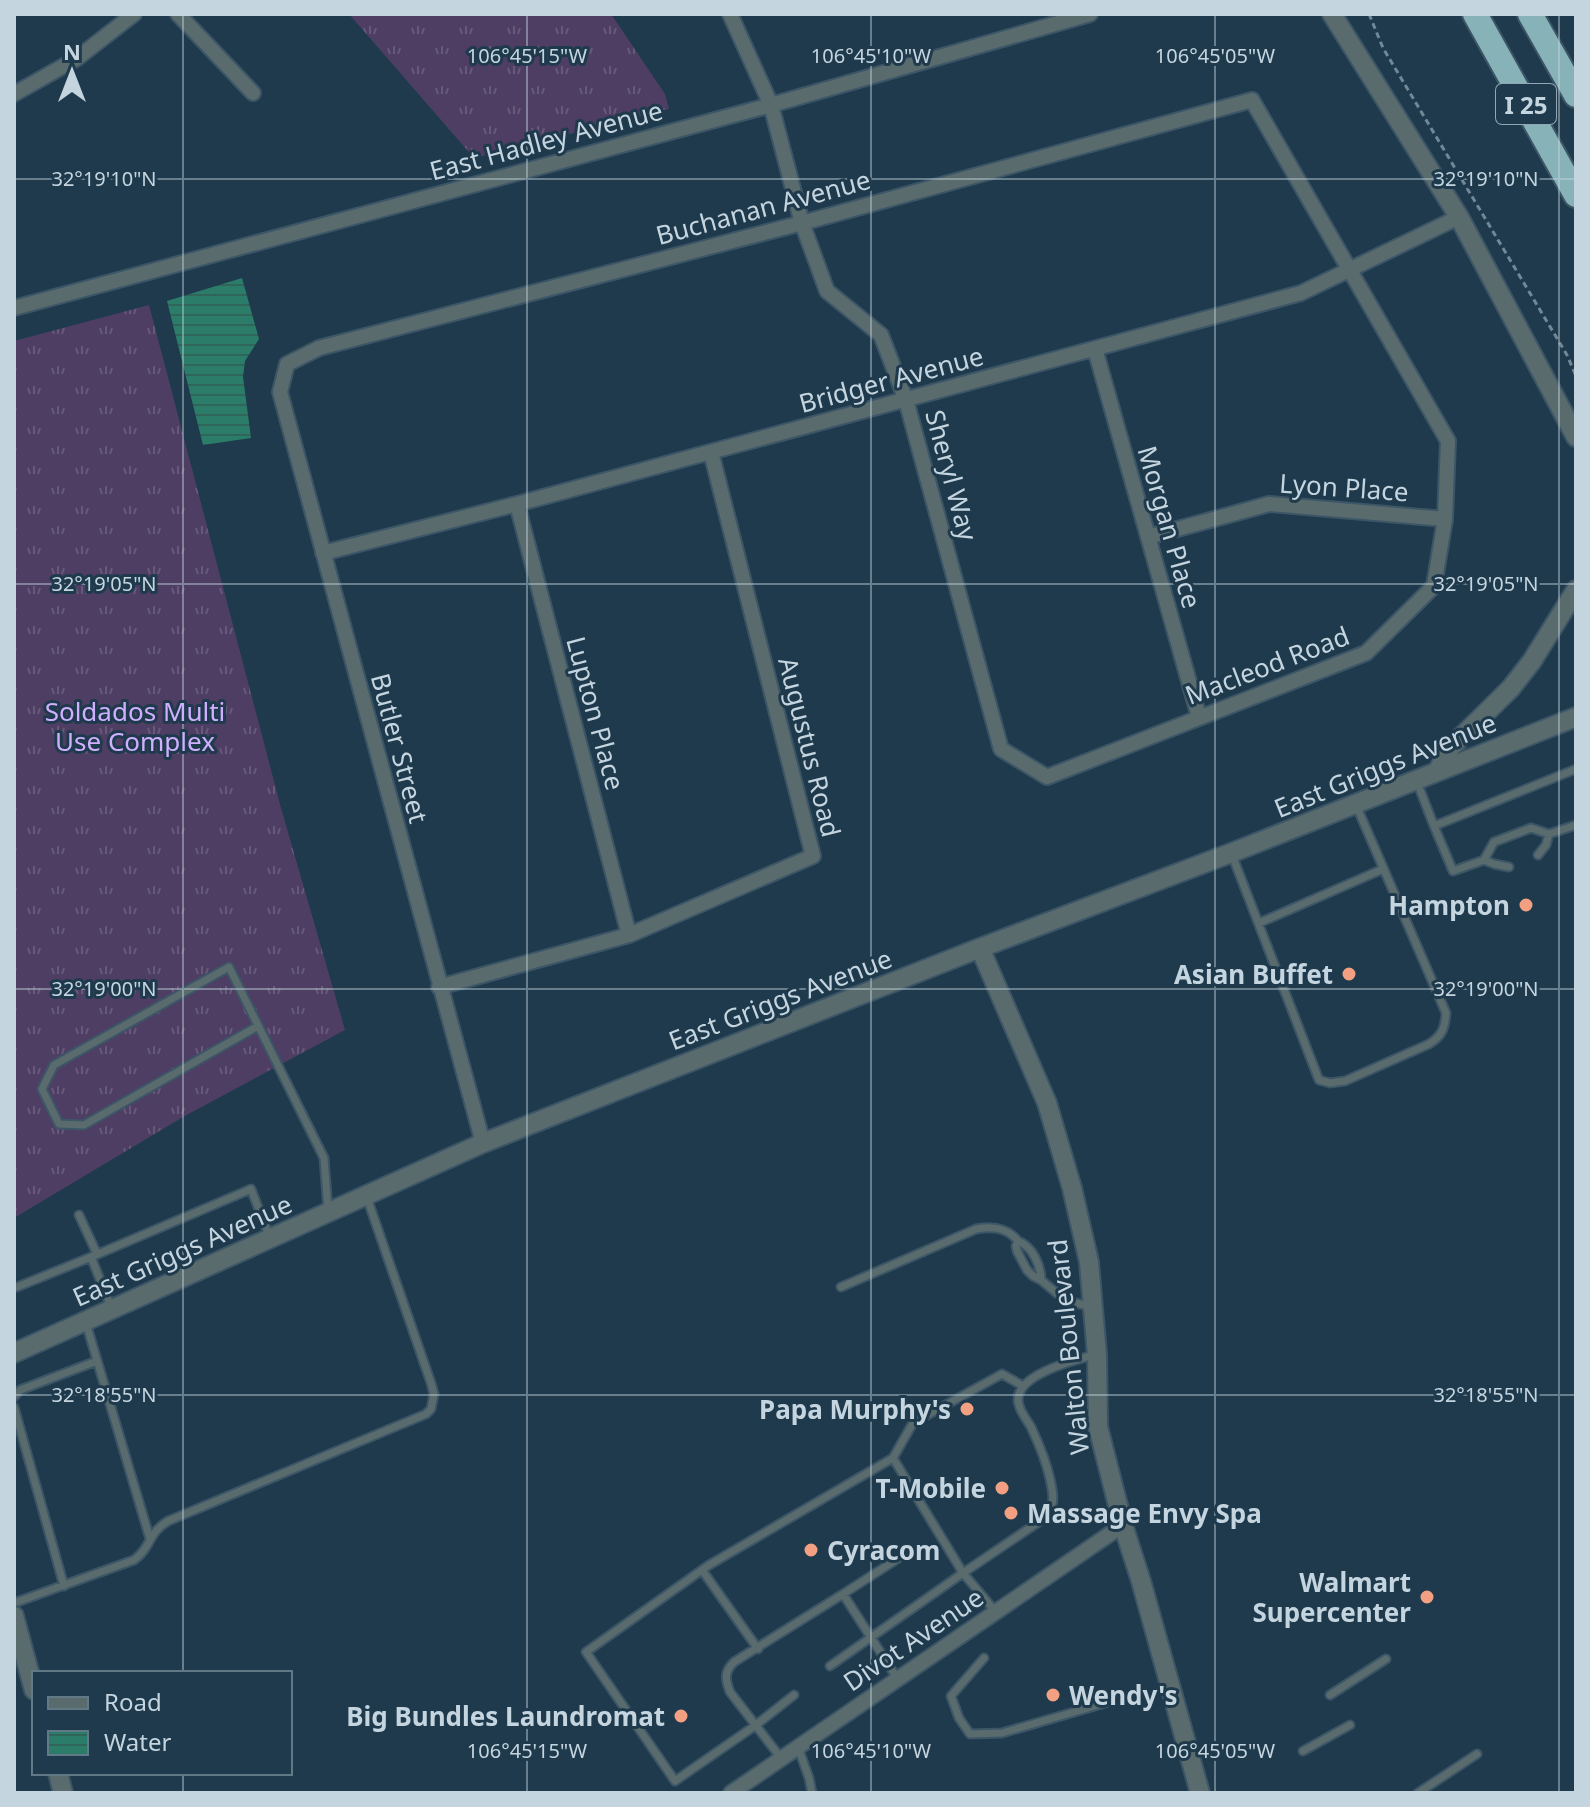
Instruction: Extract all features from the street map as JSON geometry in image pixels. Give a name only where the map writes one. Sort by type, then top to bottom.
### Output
[{"type":"highway","name":"I 25","points":[[1475,14],[1576,195]]},
{"type":"highway","name":"I 25","points":[[1530,14],[1576,95]]},
{"type":"street","points":[[14,94],[76,59],[134,14]]},
{"type":"street","points":[[178,14],[253,93]]},
{"type":"street","name":"Sheryl Way","points":[[730,14],[771,105],[802,223],[827,291],[881,335],[906,400],[1001,749]]},
{"type":"street","name":"East Hadley Avenue","points":[[14,308],[771,105],[1090,14]]},
{"type":"street","points":[[1332,14],[1459,217],[1576,437]]},
{"type":"street","name":"Buchanan Avenue","points":[[287,364],[319,348],[802,223],[1252,100]]},
{"type":"street","name":"Macleod Road","points":[[1001,749],[1047,777],[1366,653],[1434,586],[1445,519],[1448,441],[1252,100]]},
{"type":"street","name":"Bridger Avenue","points":[[323,553],[517,504],[1301,293],[1459,217]]},
{"type":"street","name":"Morgan Place","points":[[1095,349],[1199,717]]},
{"type":"street","name":"Butler Street","points":[[287,364],[280,392],[483,1143]]},
{"type":"street","name":"Augustus Road","points":[[439,987],[629,935],[813,856],[711,452]]},
{"type":"street","name":"Lupton Place","points":[[517,504],[629,935]]},
{"type":"street","name":"Lyon Place","points":[[1148,537],[1269,504],[1445,519]]},
{"type":"street","points":[[1438,771],[1447,751],[1485,715],[1532,661],[1576,590]]},
{"type":"street","name":"East Griggs Avenue","points":[[14,1353],[483,1143],[1576,717]]},
{"type":"street","name":"Walton Boulevard","points":[[980,948],[1047,1103],[1072,1188],[1089,1262],[1097,1355],[1098,1427],[1200,1793]]},
{"type":"street","name":"Divot Avenue","points":[[731,1793],[1123,1525]]},
{"type":"street","points":[[14,1616],[18,1651],[32,1685]]},
{"type":"lane","points":[[1434,826],[1576,769]]},
{"type":"lane","points":[[1416,780],[1453,871],[1484,860],[1509,867]]},
{"type":"lane","points":[[1231,853],[1319,1080],[1330,1083],[1345,1081],[1429,1044],[1439,1037],[1445,1026],[1446,1013],[1355,804]]},
{"type":"lane","points":[[1484,860],[1494,842],[1531,828],[1549,834],[1576,825]]},
{"type":"lane","points":[[1538,855],[1546,845],[1549,834]]},
{"type":"lane","points":[[1259,923],[1383,869]]},
{"type":"lane","points":[[258,1026],[84,1125],[59,1124],[42,1089],[54,1065],[229,967],[324,1158],[328,1213]]},
{"type":"lane","points":[[17,1287],[251,1189],[270,1239]]},
{"type":"lane","points":[[14,1603],[134,1560],[145,1552],[157,1528],[168,1521],[426,1414],[431,1409],[434,1394],[431,1383],[366,1195]]},
{"type":"lane","points":[[79,1215],[111,1309]]},
{"type":"lane","points":[[841,1287],[976,1229],[988,1227],[1013,1234],[1027,1246],[1039,1265],[1041,1280]]},
{"type":"lane","points":[[1018,1241],[1017,1251],[1033,1276],[1065,1300],[1093,1308]]},
{"type":"lane","points":[[85,1321],[150,1539]]},
{"type":"lane","points":[[830,1666],[1049,1515],[1054,1497],[1045,1457],[1019,1405],[1018,1395],[1032,1378],[1074,1360],[1097,1355]]},
{"type":"lane","points":[[14,1397],[20,1390],[97,1361]]},
{"type":"lane","points":[[794,1695],[675,1781],[586,1652],[702,1570],[893,1458],[913,1423],[1002,1374],[1023,1386]]},
{"type":"lane","points":[[14,1407],[64,1586]]},
{"type":"lane","points":[[893,1458],[963,1573],[995,1611]]},
{"type":"lane","points":[[781,1758],[730,1692],[725,1679],[728,1669],[734,1662],[905,1554]]},
{"type":"lane","points":[[702,1570],[758,1649]]},
{"type":"lane","points":[[843,1594],[897,1678]]},
{"type":"lane","points":[[984,1658],[951,1696],[959,1718],[970,1734],[1002,1733],[1112,1701]]},
{"type":"lane","points":[[1330,1695],[1386,1659]]},
{"type":"lane","points":[[1303,1751],[1350,1725]]},
{"type":"lane","points":[[798,1747],[812,1793]]},
{"type":"lane","points":[[1418,1793],[1477,1754]]},
{"type":"path","points":[[1369,14],[1383,48],[1567,355],[1576,376]]},
{"type":"green space","points":[[349,14],[611,14],[665,94],[669,109],[474,158]]},
{"type":"green space","name":"Soldados Multi Use Complex","points":[[149,305],[281,808],[345,1030],[183,1117],[14,1218],[14,341]]},
{"type":"water","points":[[242,278],[259,339],[245,361],[243,377],[251,438],[203,445],[167,301]]},
{"type":"place","name":"Hampton","points":[[1526,905]]},
{"type":"place","name":"Asian Buffet","points":[[1349,974]]},
{"type":"place","name":"Papa Murphy's","points":[[967,1409]]},
{"type":"place","name":"T-Mobile","points":[[1002,1488]]},
{"type":"place","name":"Massage Envy Spa","points":[[1011,1513]]},
{"type":"place","name":"Cyracom","points":[[811,1550]]},
{"type":"place","name":"Walmart Supercenter","points":[[1427,1597]]},
{"type":"place","name":"Wendy's","points":[[1053,1695]]},
{"type":"place","name":"Big Bundles Laundromat","points":[[681,1716]]}]
